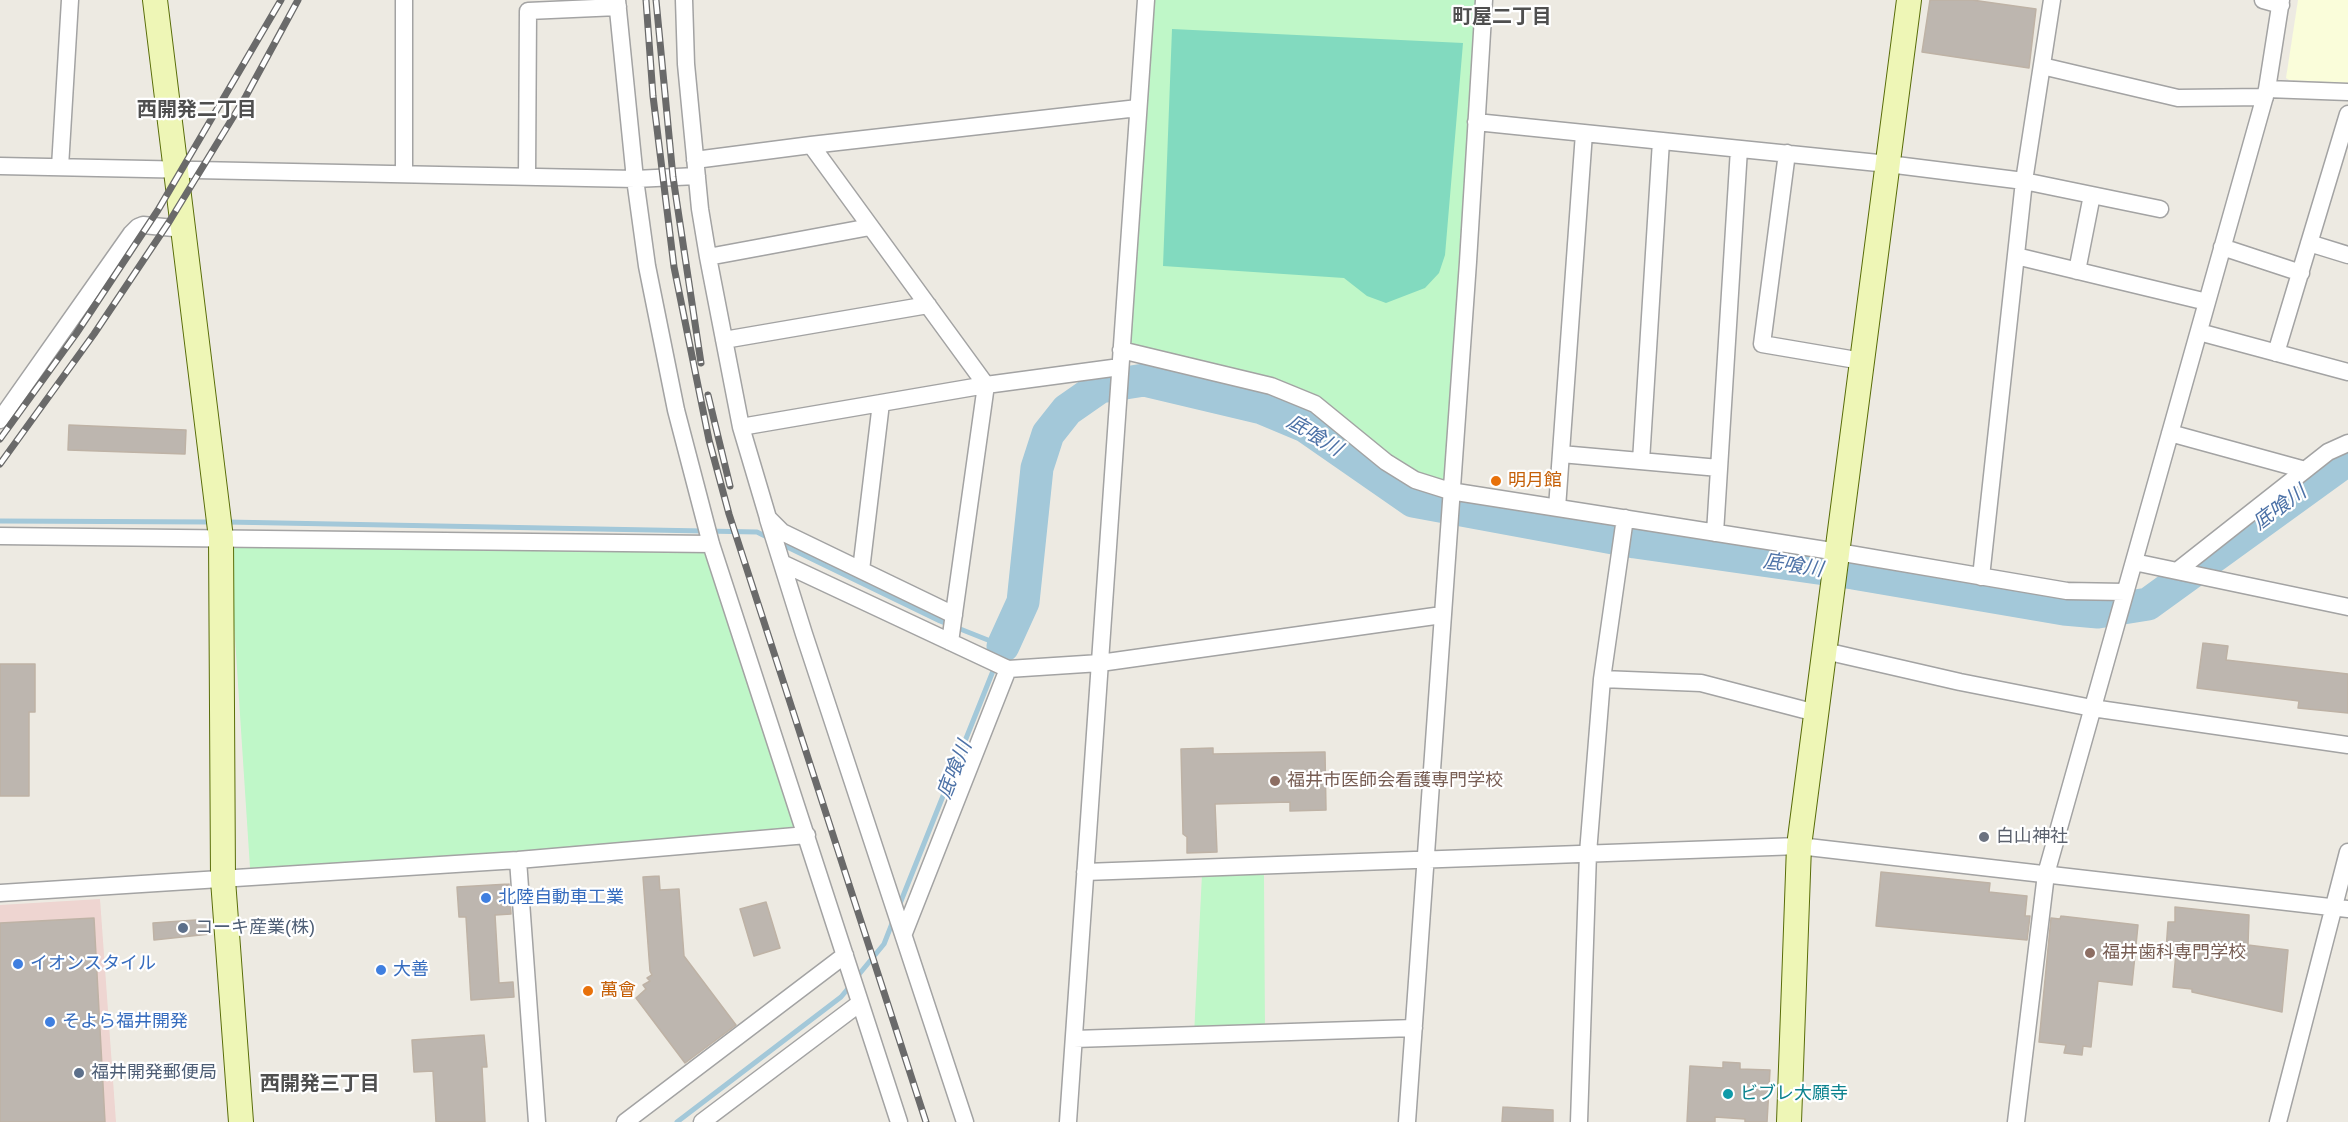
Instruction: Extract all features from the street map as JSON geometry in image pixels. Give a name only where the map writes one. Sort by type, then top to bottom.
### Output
[{"type":"street","points":[[60,167],[70,0]]},
{"type":"street","points":[[155,0],[220,538],[224,880],[241,1122]]},
{"type":"street","points":[[404,0],[404,174]]},
{"type":"street","points":[[684,0],[686,64],[696,168],[708,257],[741,427],[782,563],[965,1122]]},
{"type":"street","points":[[1068,1122],[1146,0]]},
{"type":"street","points":[[1407,1122],[1468,262],[1484,0]]},
{"type":"street","points":[[1789,1122],[1799,846],[1909,0]]},
{"type":"street","points":[[1981,577],[2024,181],[2052,0]]},
{"type":"street","points":[[2016,1122],[2046,874],[2266,93],[2281,3],[2263,0]]},
{"type":"street","points":[[527,177],[528,11],[617,4],[635,179],[658,322],[676,410],[711,544],[899,1122]]},
{"type":"street","points":[[2042,66],[2178,98],[2266,93],[2348,92]]},
{"type":"street","points":[[0,166],[635,179],[810,145],[1138,108]]},
{"type":"street","points":[[2277,353],[2348,114]]},
{"type":"street","points":[[1476,122],[1787,153],[2024,181],[2160,208]]},
{"type":"street","points":[[1557,508],[1584,133]]},
{"type":"street","points":[[1641,461],[1661,141]]},
{"type":"street","points":[[810,145],[986,385],[950,642]]},
{"type":"street","points":[[1715,532],[1739,148]]},
{"type":"street","points":[[1787,153],[1762,344],[1862,361]]},
{"type":"street","points":[[2077,271],[2092,195]]},
{"type":"street","points":[[0,420],[131,234],[144,225],[184,229]]},
{"type":"street","points":[[708,257],[870,227]]},
{"type":"street","points":[[2309,243],[2348,255]]},
{"type":"street","points":[[2222,247],[2301,273]]},
{"type":"street","points":[[2016,256],[2207,302]]},
{"type":"street","points":[[724,340],[927,305]]},
{"type":"street","points":[[2199,332],[2348,372]]},
{"type":"street","points":[[741,427],[986,385],[1121,358],[1271,386],[1315,404],[1386,462],[1415,480],[1450,491],[1715,532],[2067,591],[2125,592]]},
{"type":"street","points":[[861,570],[881,403]]},
{"type":"street","points":[[2170,433],[2305,470]]},
{"type":"street","points":[[2177,571],[2328,452],[2348,443]]},
{"type":"street","points":[[1561,454],[1719,468]]},
{"type":"street","points":[[768,518],[782,532],[954,615]]},
{"type":"street","points":[[1579,1122],[1588,853],[1602,678],[1625,518]]},
{"type":"street","points":[[0,536],[711,544]]},
{"type":"street","points":[[2134,562],[2348,607]]},
{"type":"street","points":[[782,563],[1008,669],[1100,663],[1442,615]]},
{"type":"street","points":[[1825,651],[1960,682],[2092,708],[2348,745]]},
{"type":"street","points":[[904,933],[1008,669]]},
{"type":"street","points":[[1602,678],[1701,683],[1816,713]]},
{"type":"street","points":[[0,894],[518,860],[807,836]]},
{"type":"street","points":[[1085,872],[1799,846],[2341,909]]},
{"type":"street","points":[[2278,1122],[2341,909],[2348,852]]},
{"type":"street","points":[[518,860],[537,1122]]},
{"type":"street","points":[[625,1122],[845,955]]},
{"type":"street","points":[[702,1122],[860,1003]]},
{"type":"street","points":[[1074,1039],[1414,1028]]},
{"type":"shaded area","points":[[2298,0],[2348,0],[2348,83],[2286,78]]},
{"type":"shaded area","name":"そよら福井開発","points":[[100,899],[116,1122],[0,1122],[0,905]]},
{"type":"green space","points":[[1146,0],[1484,0],[1450,491],[1386,462],[1301,399],[1121,350]]},
{"type":"green space","points":[[1172,29],[1463,43],[1445,255],[1439,273],[1425,288],[1386,303],[1367,296],[1344,278],[1163,266]]},
{"type":"green space","points":[[229,546],[713,550],[803,826],[524,852],[250,868]]},
{"type":"green space","points":[[1202,874],[1264,875],[1265,1033],[1194,1035]]},
{"type":"building","points":[[1930,0],[1972,0],[2036,9],[2029,68],[1922,52]]},
{"type":"building","points":[[69,425],[186,430],[185,454],[68,450]]},
{"type":"building","points":[[2203,643],[2228,646],[2226,660],[2348,674],[2348,713],[2298,708],[2299,701],[2197,688]]},
{"type":"building","points":[[0,664],[35,664],[35,712],[29,712],[29,796],[0,796]]},
{"type":"building","points":[[1213,748],[1213,754],[1325,752],[1326,810],[1290,811],[1290,802],[1215,804],[1217,852],[1187,853],[1187,837],[1183,834],[1181,749]]},
{"type":"building","points":[[1881,872],[1990,883],[1989,892],[2027,896],[2025,916],[2030,916],[2027,940],[1876,926]]},
{"type":"building","points":[[659,876],[660,890],[679,889],[684,956],[736,1025],[685,1063],[636,998],[646,989],[643,985],[650,981],[647,978],[652,975],[643,877]]},
{"type":"building","points":[[509,884],[511,914],[495,915],[499,983],[513,982],[514,997],[471,1000],[466,917],[459,917],[457,887]]},
{"type":"building","points":[[766,902],[780,948],[754,956],[740,909]]},
{"type":"building","points":[[2175,907],[2249,915],[2248,945],[2288,950],[2282,1012],[2192,992],[2192,989],[2173,987],[2176,952],[2166,951],[2168,922],[2175,922]]},
{"type":"building","points":[[2061,916],[2138,925],[2132,985],[2098,981],[2091,1047],[2083,1046],[2082,1055],[2064,1053],[2066,1045],[2039,1042],[2051,918],[2060,919]]},
{"type":"building","name":"そよら福井開発","points":[[94,918],[105,1122],[0,1122],[0,923]]},
{"type":"building","points":[[210,919],[210,934],[154,940],[153,923]]},
{"type":"building","points":[[484,1035],[487,1067],[482,1067],[485,1122],[436,1122],[433,1071],[414,1072],[412,1040]]},
{"type":"building","name":"ビブレ大願寺","points":[[1723,1062],[1740,1063],[1740,1069],[1770,1070],[1767,1122],[1745,1122],[1745,1119],[1715,1117],[1715,1122],[1687,1122],[1690,1066],[1723,1068]]},
{"type":"building","points":[[1503,1107],[1553,1110],[1553,1122],[1502,1122]]},
{"type":"waterway","name":"底喰川","points":[[1003,646],[1023,602],[1037,468],[1048,434],[1067,410],[1100,387],[1144,380],[1262,408],[1305,426],[1413,501],[1635,542],[1853,573],[2064,609],[2098,612],[2148,604],[2348,459]]},
{"type":"waterway","points":[[0,521],[211,522]]},
{"type":"waterway","points":[[227,522],[757,532],[771,539]]},
{"type":"waterway","name":"底喰川","points":[[779,543],[940,621],[1003,646],[899,906]]},
{"type":"waterway","name":"底喰川","points":[[856,978],[884,944],[893,921]]},
{"type":"waterway","name":"底喰川","points":[[677,1122],[841,997],[851,985]]},
{"type":"railway","points":[[0,439],[76,334],[158,210],[281,0]]},
{"type":"railway","points":[[0,464],[94,334],[169,222],[246,96],[298,0]]},
{"type":"railway","points":[[646,0],[653,96],[674,267],[709,440],[729,514],[926,1122]]},
{"type":"railway","points":[[656,0],[673,177],[701,363]]},
{"type":"railway","points":[[708,395],[730,486]]},
{"type":"place","name":"明月館","points":[[1496,481]]},
{"type":"place","name":"福井市医師会看護専門学校","points":[[1275,781]]},
{"type":"place","name":"白山神社","points":[[1984,837]]},
{"type":"place","name":"北陸自動車工業","points":[[486,898]]},
{"type":"place","name":"コーキ産業(株)","points":[[183,928]]},
{"type":"place","name":"福井歯科専門学校","points":[[2090,953]]},
{"type":"place","name":"イオンスタイル","points":[[18,964]]},
{"type":"place","name":"大善","points":[[381,970]]},
{"type":"place","name":"萬會","points":[[588,991]]},
{"type":"place","name":"そよら福井開発","points":[[50,1022]]},
{"type":"place","name":"福井開発郵便局","points":[[79,1073]]},
{"type":"place","name":"ビブレ大願寺","points":[[1728,1094]]},
{"type":"district","name":"町屋二丁目","points":[[1502,17]]},
{"type":"district","name":"西開発二丁目","points":[[197,110]]},
{"type":"district","name":"西開発三丁目","points":[[320,1084]]}]
